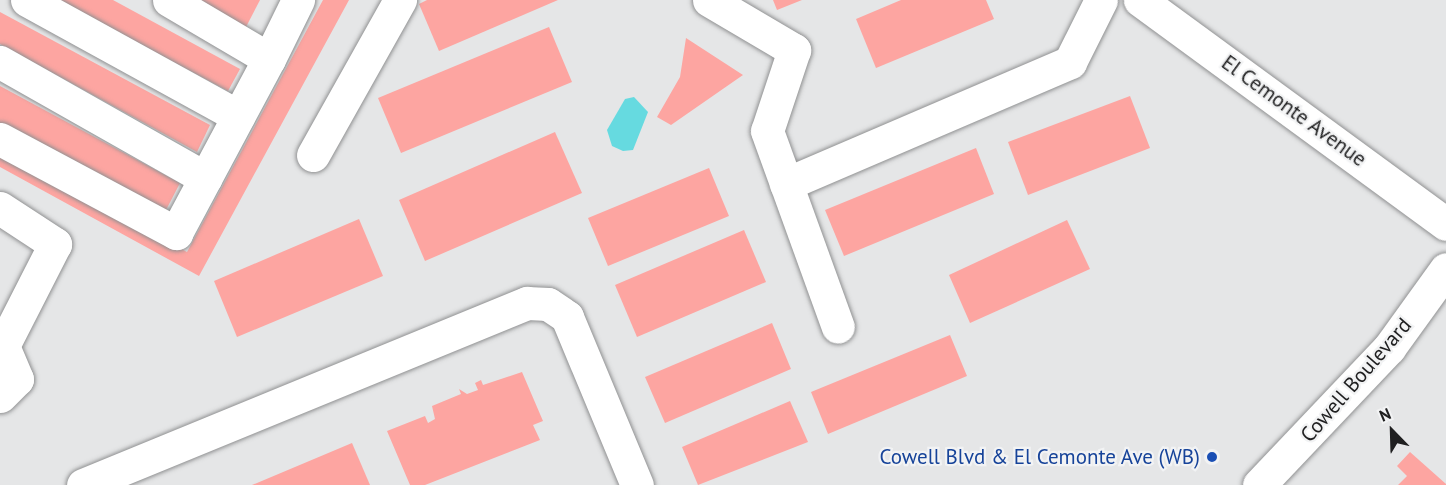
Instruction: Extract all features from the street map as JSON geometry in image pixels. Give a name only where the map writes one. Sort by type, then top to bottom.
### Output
[{"type":"street","points":[[27,0],[238,116]]},
{"type":"street","points":[[169,0],[269,59]]},
{"type":"street","points":[[0,139],[176,233],[298,0]]},
{"type":"street","points":[[313,155],[400,0]]},
{"type":"street","points":[[709,0],[794,50],[767,131],[838,327]]},
{"type":"street","points":[[786,184],[1070,62],[1101,0]]},
{"type":"street","name":"El Cemonte Avenue","points":[[1140,0],[1446,224]]},
{"type":"street","points":[[0,62],[205,178]]},
{"type":"street","points":[[0,208],[55,244],[2,345],[17,379],[0,396]]},
{"type":"street","name":"Cowell Boulevard","points":[[1259,485],[1389,348],[1446,269]]},
{"type":"street","points":[[83,485],[527,303],[548,304],[567,317],[637,485]]},
{"type":"water","points":[[634,97],[648,112],[633,150],[623,151],[612,146],[607,130],[625,99]]},
{"type":"building","points":[[57,0],[113,0],[240,69],[228,91]]},
{"type":"building","points":[[195,0],[260,0],[246,27]]},
{"type":"building","points":[[323,0],[349,0],[199,276],[0,167],[0,151],[187,252]]},
{"type":"building","points":[[427,0],[558,0],[439,51],[419,4]]},
{"type":"building","points":[[773,0],[802,0],[777,10]]},
{"type":"building","points":[[901,0],[986,0],[994,19],[876,68],[856,19]]},
{"type":"building","points":[[0,12],[210,125],[197,152],[0,44]]},
{"type":"building","points":[[549,27],[572,82],[401,153],[378,98]]},
{"type":"building","points":[[686,38],[743,75],[671,125],[657,117],[680,77]]},
{"type":"building","points":[[0,86],[180,183],[165,212],[0,123]]},
{"type":"building","points":[[1130,96],[1150,148],[1028,195],[1008,142]]},
{"type":"building","points":[[555,132],[582,193],[425,261],[399,200]]},
{"type":"building","points":[[976,148],[994,194],[844,256],[825,210]]},
{"type":"building","points":[[709,168],[729,216],[608,266],[588,218]]},
{"type":"building","points":[[359,219],[383,276],[237,337],[214,281]]},
{"type":"building","points":[[1067,220],[1090,269],[970,323],[949,275]]},
{"type":"building","points":[[744,230],[766,282],[637,337],[615,285]]},
{"type":"building","points":[[772,323],[791,369],[665,423],[645,377]]},
{"type":"building","points":[[950,335],[967,376],[828,434],[811,392]]},
{"type":"building","points":[[522,372],[543,421],[533,425],[540,440],[425,485],[410,485],[387,431],[425,416],[428,423],[435,419],[432,406],[461,394],[459,389],[467,394],[478,390],[475,383],[481,380],[483,385]]},
{"type":"building","points":[[790,401],[808,442],[698,485],[682,447]]},
{"type":"building","points":[[352,443],[370,485],[252,485]]},
{"type":"building","points":[[1410,452],[1446,485],[1398,485],[1407,476],[1397,466]]},
{"type":"place","name":"Cowell Blvd & El Cemonte Ave (WB)","points":[[1212,457]]}]
